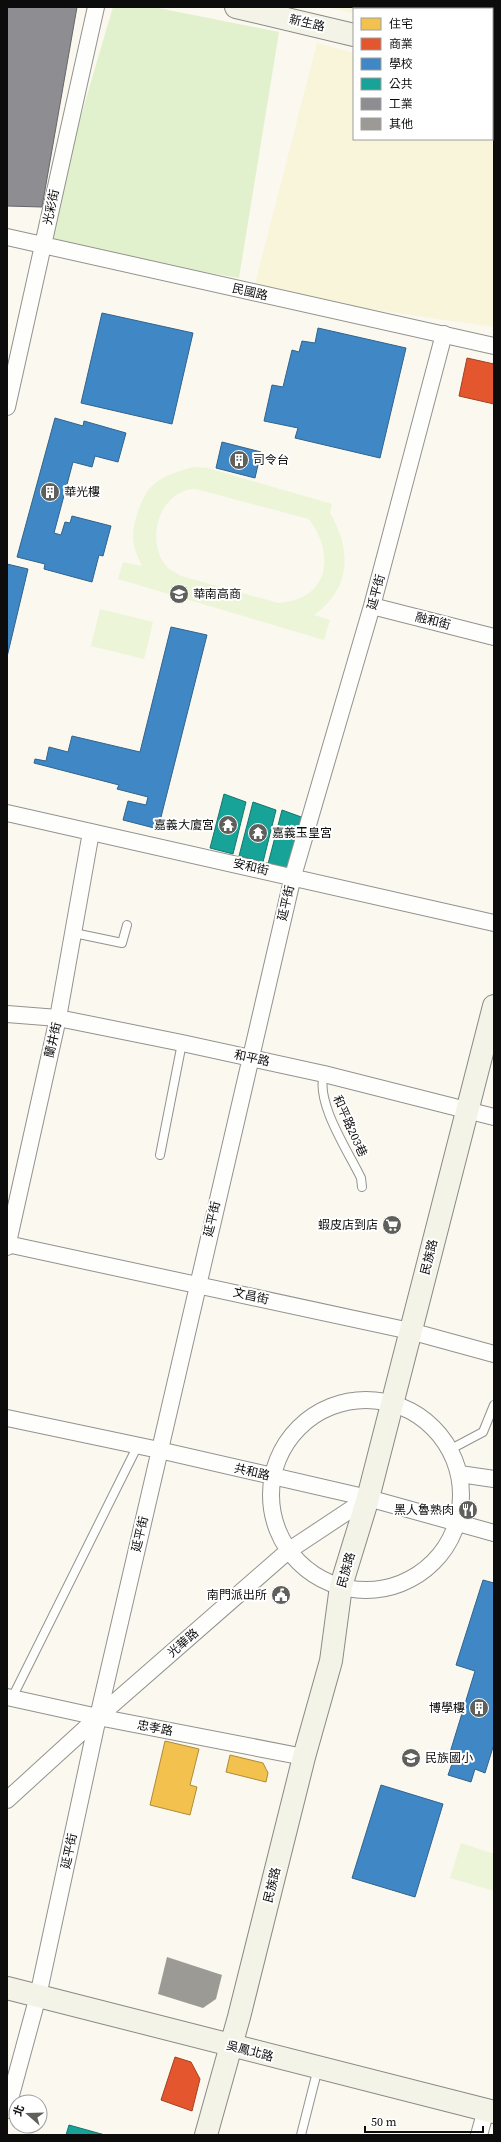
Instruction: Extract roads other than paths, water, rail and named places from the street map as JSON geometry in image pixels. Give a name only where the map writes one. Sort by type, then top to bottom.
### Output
[{"type":"main road","name":"新生路","points":[[236,7],[353,34]]},
{"type":"main road","name":"民族路","points":[[206,2135],[231,2046],[304,1757],[331,1661],[341,1586],[368,1498],[494,1006]]},
{"type":"main road","name":"吳鳳北路","points":[[7,1988],[490,2111]]},
{"type":"street","name":"光彩街","points":[[7,407],[96,7]]},
{"type":"street","name":"民國路","points":[[7,237],[494,346]]},
{"type":"street","name":"延平街","points":[[7,2110],[38,1996],[98,1717],[197,1284],[293,876],[372,606],[444,334]]},
{"type":"street","name":"融和街","points":[[372,606],[494,637]]},
{"type":"street","name":"安和街","points":[[7,813],[293,876],[494,923]]},
{"type":"street","name":"蘭井街","points":[[7,1245],[58,1018],[91,832]]},
{"type":"street","name":"和平路","points":[[7,1014],[58,1018],[182,1043],[324,1074],[494,1117]]},
{"type":"street","name":"文昌街","points":[[7,1245],[197,1284],[410,1331],[494,1354]]},
{"type":"street","points":[[355,1399],[392,1404],[412,1410],[434,1427],[451,1449],[460,1474],[462,1499],[458,1524],[444,1551],[423,1572],[397,1586],[367,1591],[341,1586],[318,1579],[302,1566],[288,1551],[276,1528],[270,1502],[272,1476],[282,1448],[301,1424],[326,1407],[355,1399]]},
{"type":"street","name":"共和路","points":[[7,1418],[159,1450],[368,1498],[494,1533]]},
{"type":"street","points":[[460,1474],[494,1479]]},
{"type":"street","name":"光華路","points":[[7,1800],[98,1717],[288,1551],[368,1498]]},
{"type":"street","name":"忠孝路","points":[[9,1697],[98,1717],[304,1757]]},
{"type":"street","points":[[479,2135],[490,2111]]},
{"type":"lane","points":[[74,933],[122,944],[127,925]]},
{"type":"lane","points":[[160,1155],[182,1043]]},
{"type":"lane","name":"和平路203巷","points":[[324,1074],[321,1084],[325,1106],[361,1178],[362,1187]]},
{"type":"lane","points":[[451,1449],[483,1432],[494,1405]]},
{"type":"lane","points":[[9,1697],[138,1446]]},
{"type":"lane","points":[[301,2135],[318,2068]]},
{"type":"place","name":"司令台","points":[[239,460]]},
{"type":"place","name":"華光樓","points":[[50,492]]},
{"type":"place","name":"華南高商","points":[[179,594]]},
{"type":"place","name":"嘉義大廈宮","points":[[228,825]]},
{"type":"place","name":"嘉義玉皇宮","points":[[258,833]]},
{"type":"place","name":"蝦皮店到店","points":[[392,1225]]},
{"type":"place","name":"黑人魯熟肉","points":[[468,1510]]},
{"type":"place","name":"南門派出所","points":[[281,1595]]},
{"type":"place","name":"博學樓","points":[[479,1708]]},
{"type":"place","name":"民族國小","points":[[411,1758]]}]
